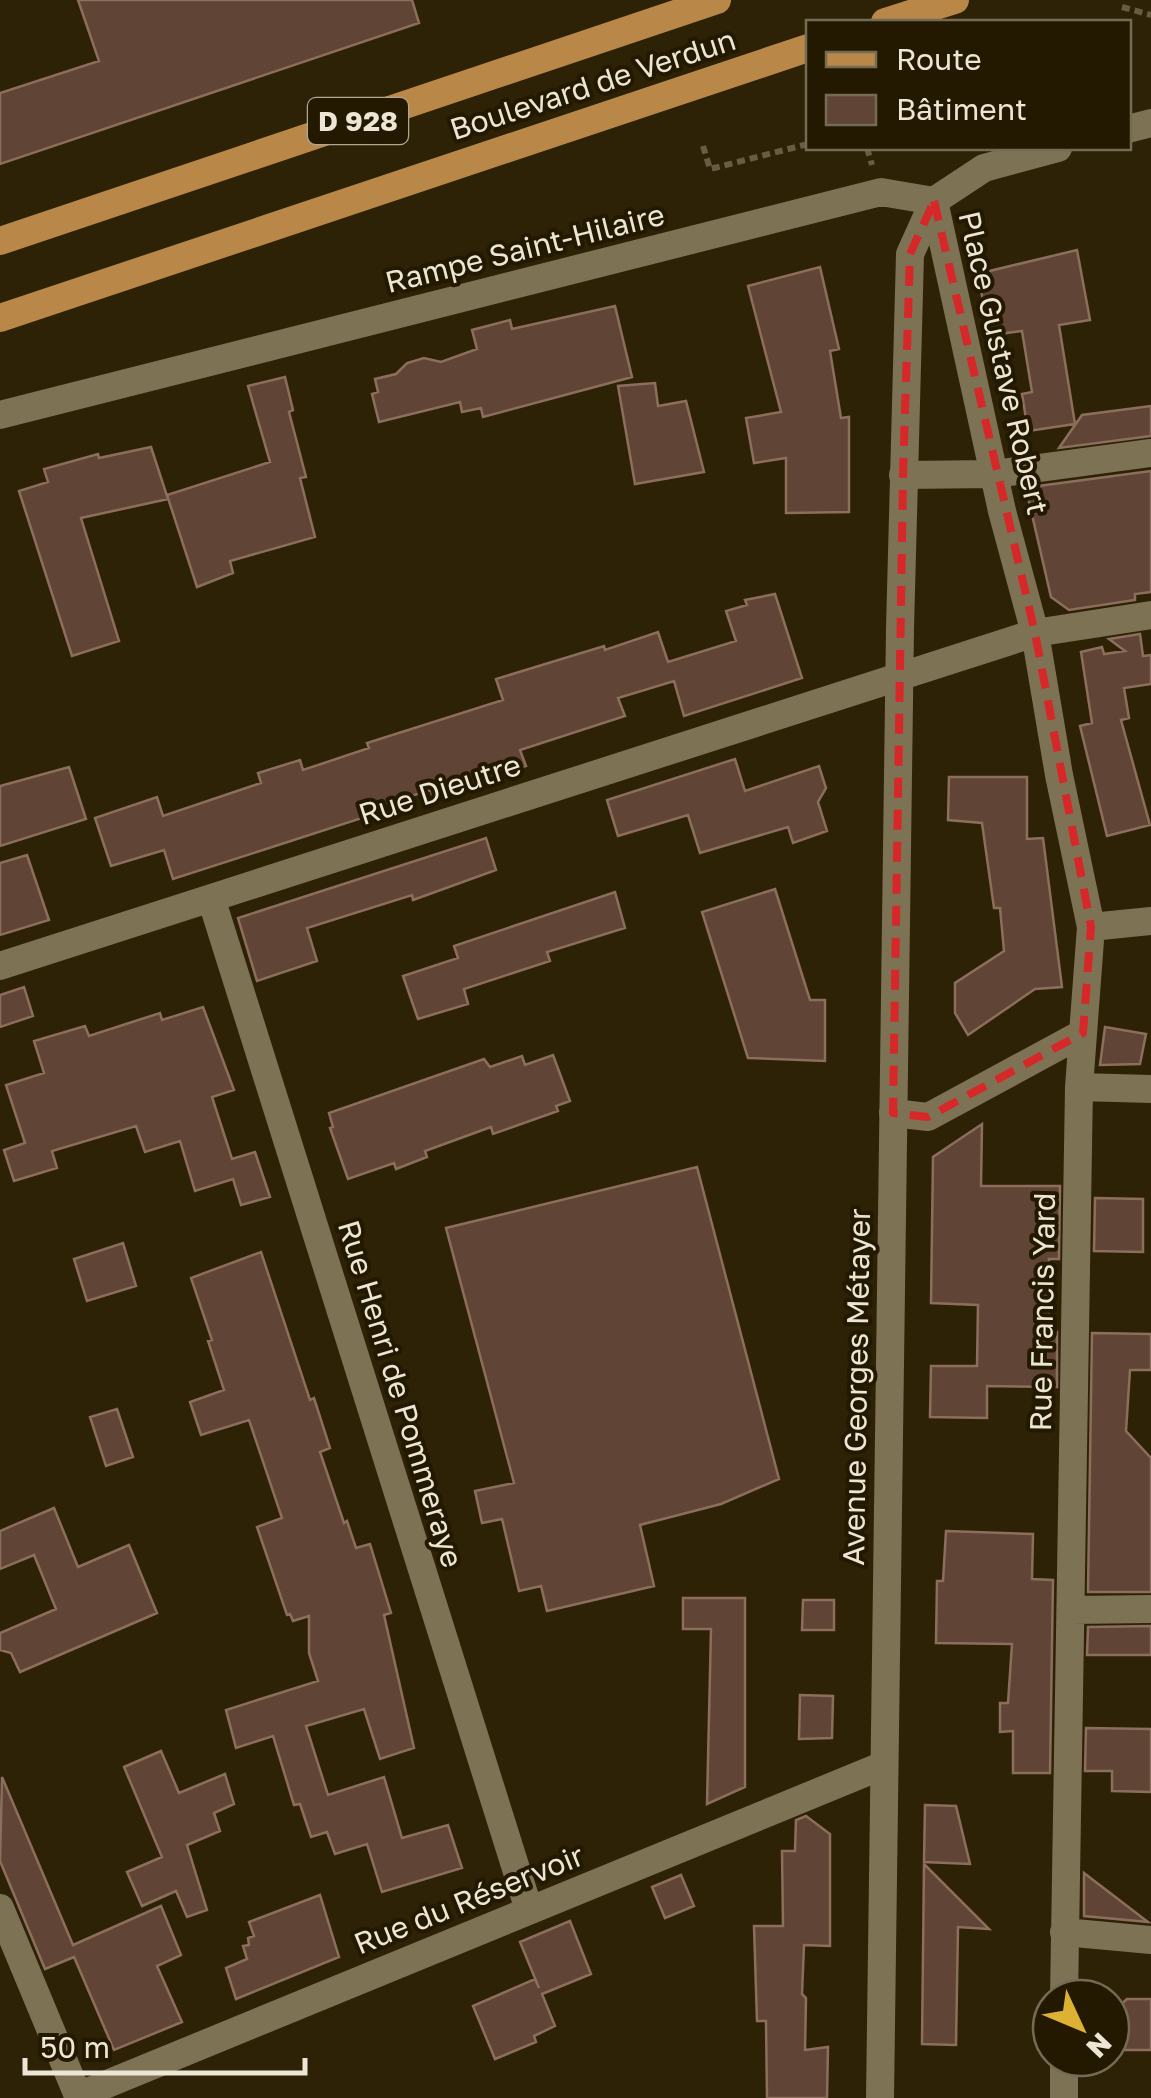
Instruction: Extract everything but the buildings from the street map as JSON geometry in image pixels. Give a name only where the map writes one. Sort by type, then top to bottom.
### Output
[{"type":"main road","name":"Boulevard de Verdun","points":[[0,241],[717,0]]},
{"type":"main road","points":[[891,20],[955,0]]},
{"type":"main road","name":"Boulevard de Verdun","points":[[0,318],[806,49]]},
{"type":"street","points":[[934,201],[984,168],[1051,150]]},
{"type":"street","name":"Rampe Saint-Hilaire","points":[[0,415],[880,192],[934,201]]},
{"type":"street","name":"Place Gustave Robert","points":[[934,201],[994,474],[1035,633]]},
{"type":"street","name":"Place Gustave Robert","points":[[899,677],[910,254],[934,201]]},
{"type":"street","points":[[903,475],[994,474],[1151,453]]},
{"type":"street","points":[[899,677],[1035,633],[1151,615]]},
{"type":"street","name":"Rue Francis Yard","points":[[1035,633],[1091,927],[1079,1086],[1064,1978]]},
{"type":"street","name":"Rue Dieutre","points":[[0,966],[899,677]]},
{"type":"street","name":"Avenue Georges Métayer","points":[[880,2098],[899,677]]},
{"type":"street","name":"Rue Henri de Pommeraye","points":[[210,898],[529,1910]]},
{"type":"street","points":[[1091,927],[1151,921]]},
{"type":"street","points":[[893,1113],[928,1117],[1083,1033]]},
{"type":"street","points":[[1079,1086],[1151,1089]]},
{"type":"street","points":[[1072,1610],[1151,1610]]},
{"type":"street","name":"Rue du Réservoir","points":[[79,2097],[884,1766]]},
{"type":"street","points":[[0,1908],[79,2097]]},
{"type":"street","points":[[1064,1932],[1151,1940]]},
{"type":"path","points":[[1122,8],[1151,15]]},
{"type":"path","points":[[703,146],[710,169],[806,145]]},
{"type":"highlighted area","points":[[934,201],[1035,633],[1091,927],[1083,1033],[928,1117],[893,1113],[910,254]]}]
